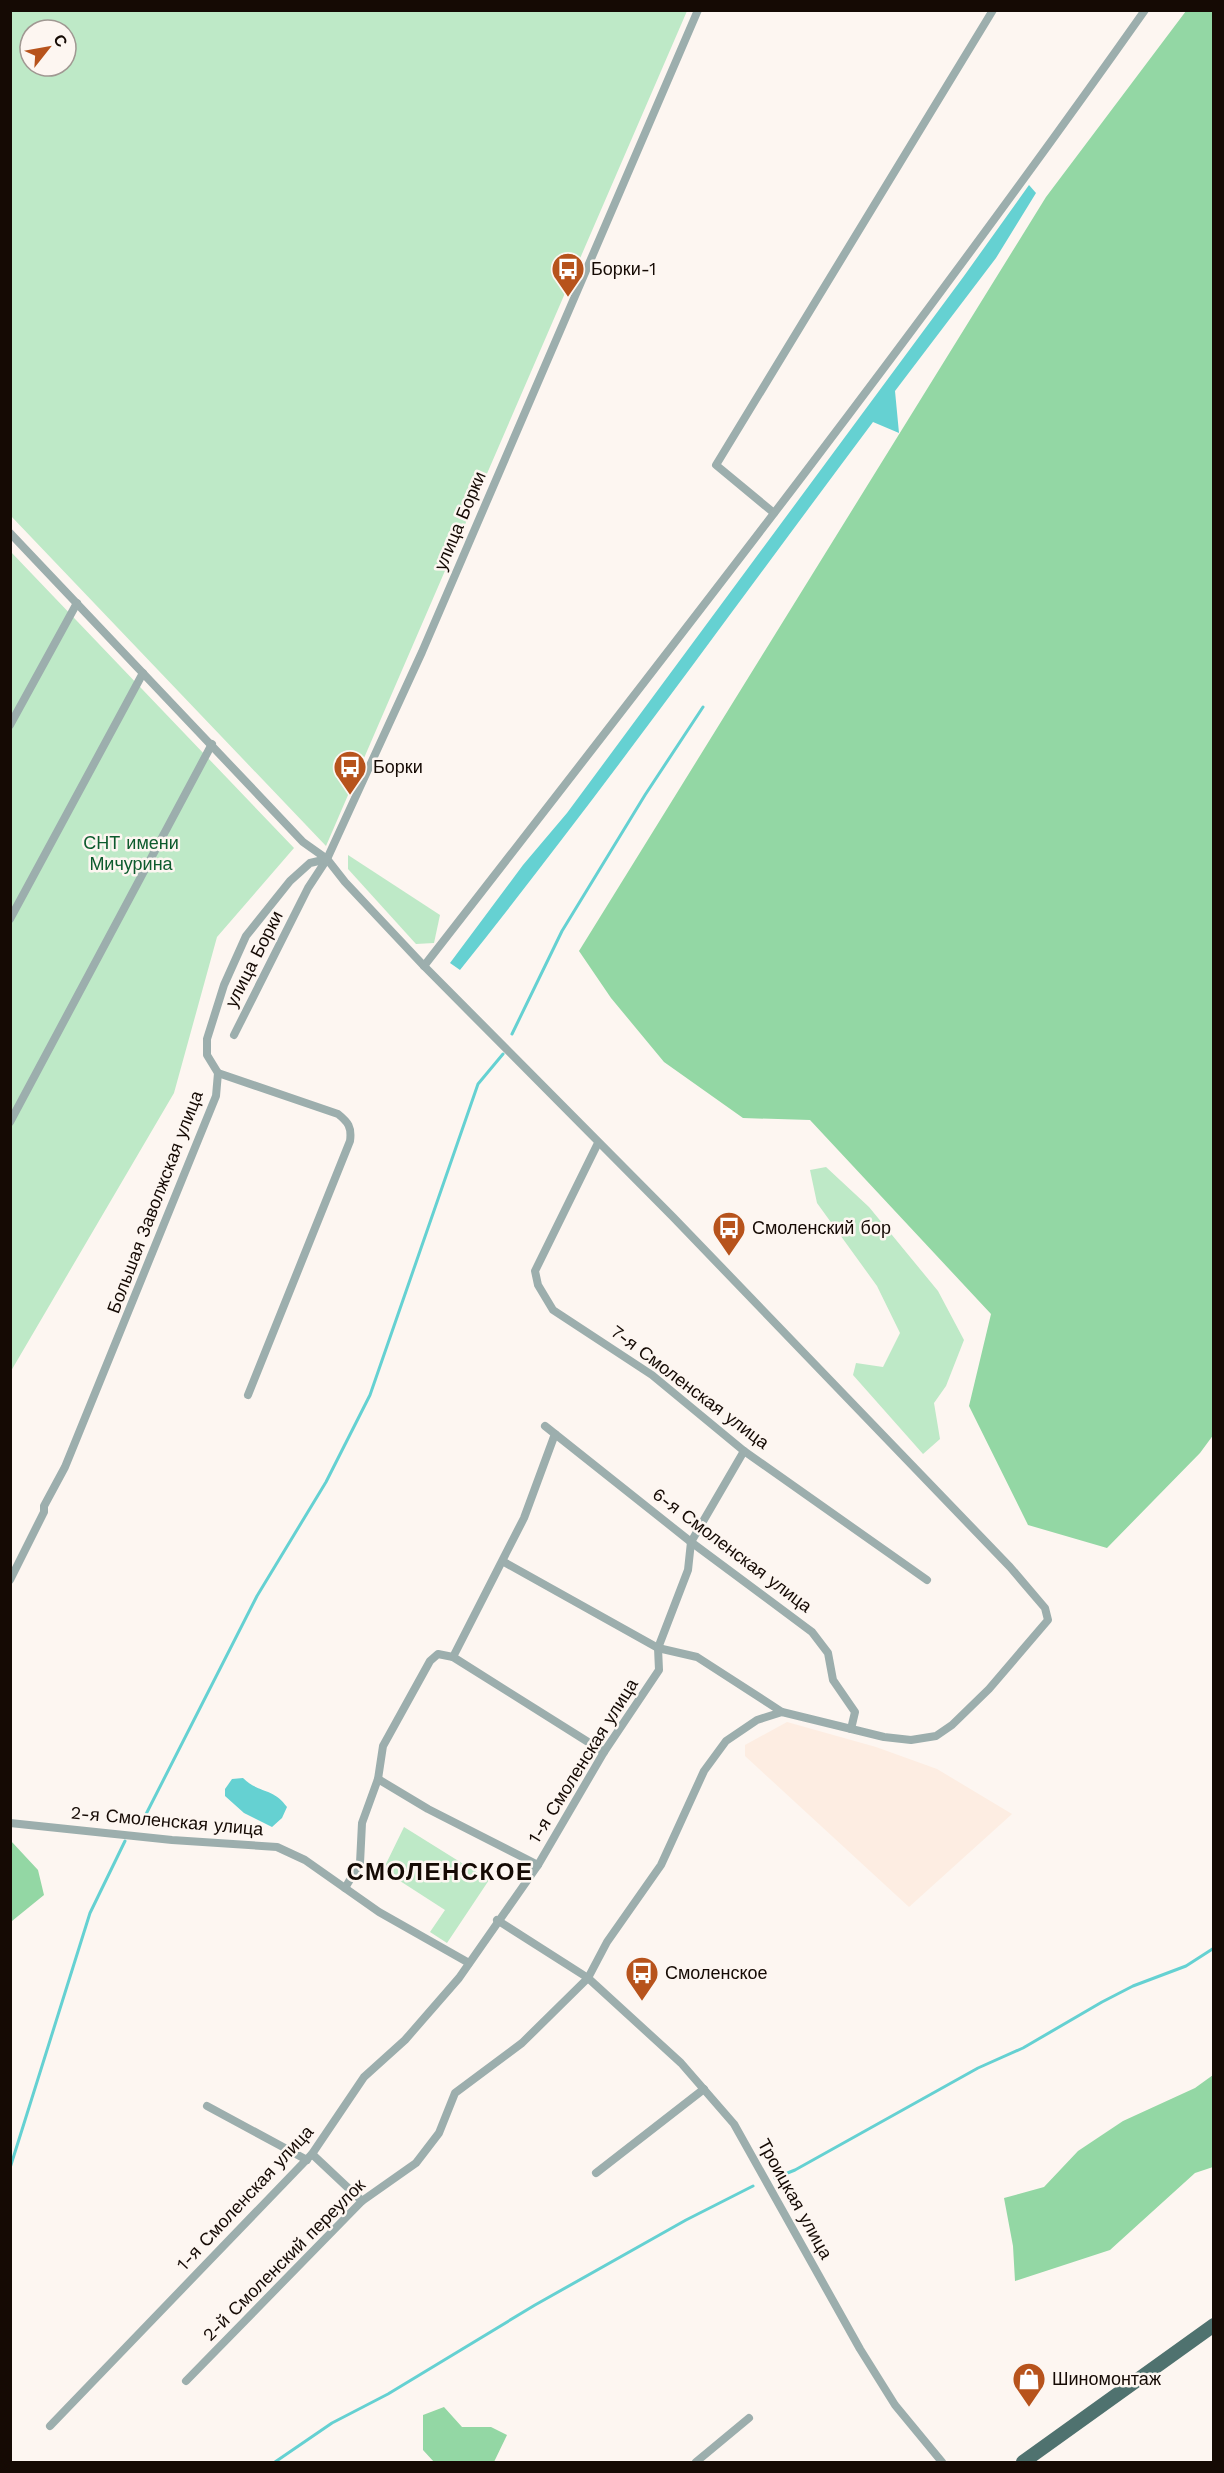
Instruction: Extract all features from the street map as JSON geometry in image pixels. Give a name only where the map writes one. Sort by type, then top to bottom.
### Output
[{"type":"main road","points":[[1023,2463],[1214,2325]]},
{"type":"street","name":"улица Борки","points":[[234,1035],[308,888],[327,859],[422,651],[698,10]]},
{"type":"street","points":[[774,513],[716,465],[993,10]]},
{"type":"street","points":[[424,966],[774,513],[1062,128],[1146,10]]},
{"type":"street","points":[[10,533],[303,842],[327,859],[345,882],[424,966],[1010,1567],[1045,1608],[1048,1620],[1043,1629],[989,1689],[952,1725],[936,1736],[911,1740],[884,1737],[782,1712],[697,1656],[658,1648],[504,1562]]},
{"type":"street","points":[[10,726],[77,603]]},
{"type":"street","points":[[10,919],[143,673]]},
{"type":"street","points":[[10,1122],[212,744]]},
{"type":"street","name":"Большая Заволжская улица","points":[[10,1580],[44,1512],[44,1506],[65,1467],[216,1096],[218,1073],[207,1055],[207,1039],[224,985],[246,936],[290,881],[310,863],[327,859]]},
{"type":"street","points":[[218,1073],[338,1114],[347,1121],[352,1131],[350,1141],[248,1395]]},
{"type":"street","name":"7-я Смоленская улица","points":[[598,1143],[535,1271],[538,1285],[553,1310],[652,1375],[744,1451],[927,1580]]},
{"type":"street","name":"6-я Смоленская улица","points":[[545,1426],[691,1542],[812,1632],[828,1653],[833,1680],[855,1712],[851,1729]]},
{"type":"street","points":[[453,1657],[504,1562],[528,1508],[555,1434]]},
{"type":"street","points":[[691,1542],[744,1451]]},
{"type":"street","name":"1-я Смоленская улица","points":[[50,2426],[309,2157],[364,2078],[411,2034],[469,1962],[538,1865],[604,1752],[659,1670],[658,1648],[688,1570],[691,1542]]},
{"type":"street","points":[[345,1888],[360,1863],[362,1823],[378,1779],[383,1746],[430,1661],[438,1654],[453,1657],[604,1752]]},
{"type":"street","name":"2-й Смоленский переулок","points":[[186,2381],[362,2201],[416,2163],[439,2133],[455,2093],[522,2043],[588,1978],[607,1942],[661,1865],[709,1764],[726,1741],[740,1729],[782,1712]]},
{"type":"street","points":[[378,1779],[428,1809],[538,1865]]},
{"type":"street","name":"2-я Смоленская улица","points":[[10,1823],[172,1840],[277,1847],[305,1860],[379,1912],[469,1962]]},
{"type":"street","points":[[497,1920],[588,1978]]},
{"type":"street","name":"Троицкая улица","points":[[588,1978],[681,2062],[734,2124],[860,2349],[895,2405],[942,2463]]},
{"type":"street","points":[[596,2173],[704,2089]]},
{"type":"street","points":[[207,2106],[309,2157],[362,2201]]},
{"type":"street","points":[[696,2463],[749,2418]]},
{"type":"shaded area","points":[[787,1722],[876,1747],[937,1769],[1012,1814],[909,1907],[745,1756],[745,1745]]},
{"type":"green space","points":[[11,10],[687,11],[326,846],[11,516]]},
{"type":"green space","points":[[1186,11],[1214,11],[1214,1434],[1200,1453],[1107,1548],[1028,1525],[969,1406],[991,1314],[810,1120],[743,1118],[664,1062],[611,998],[579,951],[1046,197]]},
{"type":"green space","name":"СНТ имени Мичурина","points":[[11,552],[294,848],[217,937],[174,1093],[11,1371]]},
{"type":"green space","points":[[348,855],[440,915],[434,943],[416,944],[348,869]]},
{"type":"green space","points":[[826,1167],[869,1207],[938,1291],[964,1340],[946,1386],[934,1403],[940,1439],[923,1454],[853,1375],[856,1363],[883,1367],[900,1333],[877,1286],[817,1203],[810,1170]]},
{"type":"green space","points":[[404,1827],[489,1880],[447,1943],[430,1932],[445,1910],[383,1870]]},
{"type":"green space","points":[[11,1841],[38,1870],[44,1895],[12,1921],[11,1926]]},
{"type":"green space","points":[[1213,2075],[1213,2167],[1195,2173],[1110,2250],[1015,2281],[1013,2246],[1004,2198],[1044,2187],[1078,2151],[1123,2121],[1195,2088]]},
{"type":"green space","points":[[444,2407],[462,2427],[491,2427],[507,2435],[494,2462],[434,2462],[423,2450],[423,2415]]},
{"type":"water","points":[[1029,185],[1036,193],[996,258],[895,391],[899,433],[873,422],[513,903],[460,970],[450,963],[523,865],[567,813]]},
{"type":"water","points":[[243,1778],[276,1796],[287,1807],[282,1818],[272,1827],[244,1813],[225,1796],[225,1789],[232,1779]]},
{"type":"waterway","points":[[512,1034],[562,931],[645,795],[703,707]]},
{"type":"waterway","points":[[141,1824],[257,1596],[326,1482],[370,1395],[478,1084],[503,1054]]},
{"type":"waterway","points":[[10,2168],[90,1913],[125,1841]]},
{"type":"waterway","points":[[775,2178],[795,2170],[978,2068],[1023,2048],[1102,2002],[1133,1986],[1186,1966],[1214,1948]]},
{"type":"waterway","points":[[275,2462],[332,2423],[388,2394],[535,2305],[686,2220],[753,2186]]},
{"type":"place","name":"Борки-1","points":[[568,298]]},
{"type":"place","name":"Борки","points":[[350,796]]},
{"type":"place","name":"Смоленский бор","points":[[729,1257]]},
{"type":"place","name":"Смоленское","points":[[642,2002]]},
{"type":"place","name":"Шиномонтаж","points":[[1029,2408]]},
{"type":"district","name":"СМОЛЕНСКОЕ","points":[[440,1872]]}]
